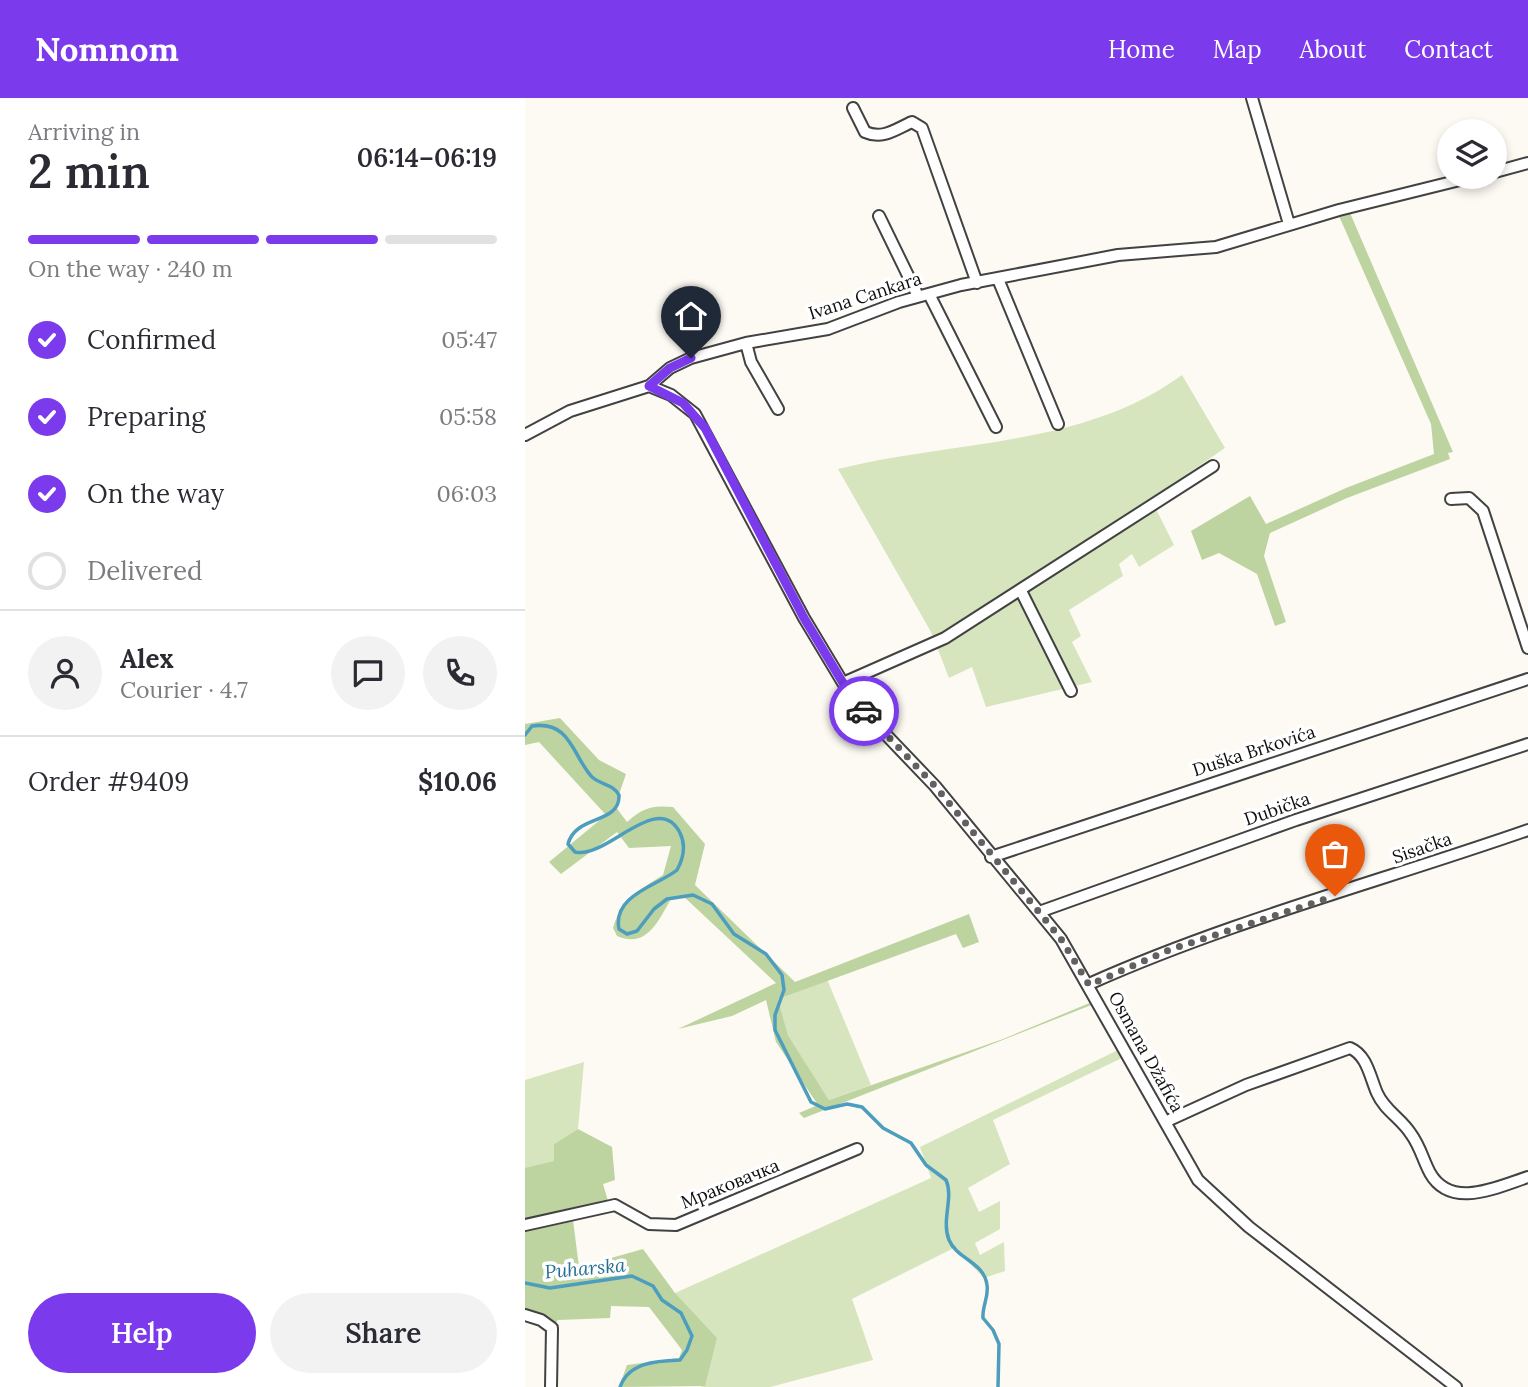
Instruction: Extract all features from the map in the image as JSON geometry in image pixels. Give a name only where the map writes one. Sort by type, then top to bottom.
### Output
[{"type":"street","points":[[1252,98],[1289,224]]},
{"type":"street","points":[[853,108],[865,132],[873,135],[883,135],[912,122],[922,128],[977,283]]},
{"type":"street","points":[[1507,169],[1528,163]]},
{"type":"street","name":"Ivana Cankara","points":[[649,386],[670,368],[691,358],[745,343],[828,329],[924,295],[1118,255],[1216,247],[1289,224],[1437,186]]},
{"type":"street","points":[[879,216],[996,427]]},
{"type":"street","points":[[998,279],[1058,424]]},
{"type":"street","points":[[745,343],[751,362],[778,409]]},
{"type":"street","points":[[525,435],[570,411],[649,386]]},
{"type":"street","name":"Osmana Džafića","points":[[649,386],[683,403],[705,428],[804,618],[843,683],[870,718],[935,786],[1061,939],[1198,1180],[1219,1202],[1456,1387]]},
{"type":"street","points":[[843,683],[945,638],[1213,466]]},
{"type":"street","points":[[1451,499],[1469,498],[1483,511],[1528,648]]},
{"type":"street","points":[[1021,591],[1071,691]]},
{"type":"street","name":"Duška Brkovića","points":[[991,857],[1528,679]]},
{"type":"street","name":"Dubička","points":[[1039,912],[1296,820],[1528,744]]},
{"type":"street","name":"Sisačka","points":[[1089,985],[1150,957],[1209,936],[1528,830]]},
{"type":"street","points":[[1165,1122],[1258,1081],[1350,1048],[1363,1058],[1381,1102],[1413,1136],[1430,1172],[1444,1190],[1454,1193],[1480,1192],[1528,1178]]},
{"type":"street","name":"Мраковачка","points":[[529,1224],[615,1205],[649,1223],[676,1225],[857,1149]]},
{"type":"street","points":[[525,1315],[541,1320],[552,1328],[551,1387]]},
{"type":"green space","points":[[1350,213],[1453,452],[1448,453],[1450,459],[1347,498],[1270,533],[1264,556],[1286,622],[1275,626],[1257,574],[1219,553],[1202,560],[1191,531],[1250,496],[1266,524],[1346,488],[1434,454],[1431,424],[1339,216]]},
{"type":"green space","points":[[1182,375],[1225,448],[1151,499],[1174,545],[1139,567],[1132,554],[1119,564],[1123,576],[1069,610],[1081,636],[1072,642],[1092,682],[986,707],[972,667],[949,678],[931,632],[838,469],[1059,429],[1102,416],[1143,399]]},
{"type":"green space","points":[[560,718],[599,760],[626,774],[615,806],[627,822],[648,809],[673,807],[705,844],[695,885],[795,982],[969,914],[979,942],[963,948],[956,934],[778,999],[788,1035],[829,1100],[1003,1039],[1092,1002],[1094,1004],[804,1118],[799,1113],[818,1105],[776,1042],[766,1000],[732,1016],[678,1029],[776,983],[682,895],[671,899],[656,924],[644,936],[627,939],[617,936],[613,928],[626,903],[663,875],[671,846],[629,848],[617,832],[561,874],[549,862],[606,815],[539,742],[525,745],[525,724]]},
{"type":"green space","points":[[827,979],[871,1085],[829,1100],[788,1035],[778,999]]},
{"type":"green space","points":[[1118,1050],[1122,1058],[993,1120],[1010,1164],[968,1188],[979,1212],[1000,1201],[1000,1229],[975,1243],[980,1255],[1004,1242],[1005,1271],[984,1278],[954,1248],[852,1299],[873,1360],[770,1387],[700,1387],[705,1385],[675,1293],[931,1178],[920,1147]]},
{"type":"green space","points":[[584,1062],[578,1129],[554,1144],[555,1161],[525,1188],[525,1080]]},
{"type":"green space","points":[[578,1129],[612,1147],[615,1180],[603,1184],[610,1208],[573,1220],[579,1267],[643,1249],[675,1293],[717,1338],[705,1386],[619,1387],[627,1365],[679,1358],[682,1350],[649,1307],[611,1306],[610,1318],[558,1320],[554,1325],[544,1315],[525,1310],[525,1168],[554,1161],[554,1144]]},
{"type":"waterway","points":[[525,735],[532,726],[545,726],[563,734],[592,777],[614,789],[619,795],[613,811],[579,828],[573,835],[568,844],[575,852],[588,852],[645,822],[659,819],[670,822],[680,833],[683,852],[677,870],[630,899],[619,917],[619,929],[627,934],[637,931],[654,909],[667,899],[693,895],[712,904],[734,934],[766,954],[782,975],[784,990],[775,1015],[775,1030],[811,1102],[825,1109],[847,1104],[862,1107],[883,1128],[911,1143],[926,1165],[946,1180],[949,1194],[946,1225],[949,1240],[985,1277],[987,1294],[983,1318],[993,1330],[999,1344],[998,1387]]},
{"type":"waterway","name":"Puharska","points":[[525,1283],[550,1288],[632,1276],[653,1286],[662,1300],[681,1313],[692,1336],[680,1360],[644,1364],[630,1372],[620,1387]]},
{"type":"way so far","points":[[864,711],[935,786],[1039,912],[1061,939],[1089,985],[1169,950],[1335,896]]},
{"type":"route","points":[[691,358],[670,368],[649,386],[683,403],[705,428],[725,471],[804,618],[843,683],[864,711]]}]
